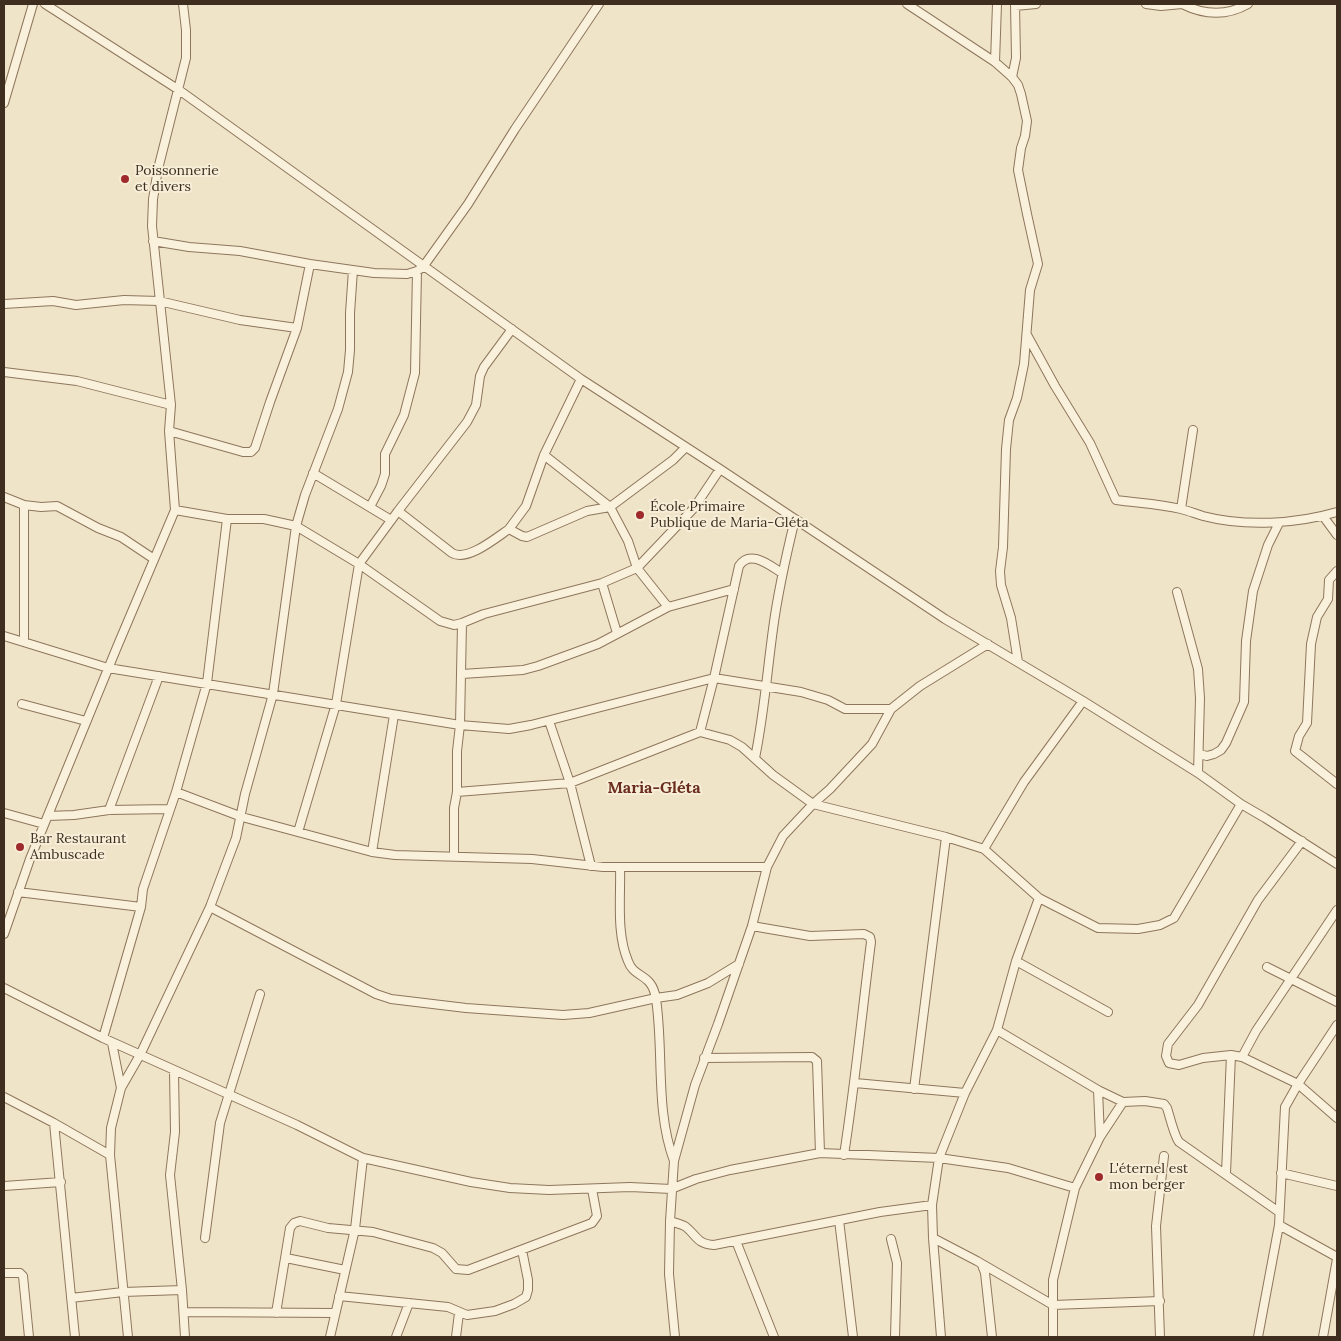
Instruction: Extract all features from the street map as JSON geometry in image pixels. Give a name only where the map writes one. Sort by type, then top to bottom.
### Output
[{"type":"street","points":[[4,103],[34,4]]},
{"type":"street","points":[[45,4],[178,90],[420,269],[512,329],[581,379],[796,519],[945,620],[1083,701],[1198,773],[1241,804],[1337,864]]},
{"type":"street","points":[[4,934],[44,824],[175,510],[170,431],[171,405],[152,226],[153,199],[158,169],[186,58],[186,30],[183,4]]},
{"type":"street","points":[[370,507],[381,486],[385,474],[385,454],[404,415],[415,373],[420,269],[468,204],[515,129],[599,4]]},
{"type":"street","points":[[907,4],[995,62],[1012,77],[1018,85],[1027,122],[1018,170],[1026,214],[1038,260],[1030,290],[1024,364],[1017,398],[1009,420],[1006,449],[1003,547],[1000,572],[1001,585],[1010,618],[1018,662]]},
{"type":"street","points":[[995,62],[997,4]]},
{"type":"street","points":[[1012,77],[1016,58],[1015,5],[1036,4]]},
{"type":"street","points":[[1146,4],[1161,6],[1182,4],[1194,10],[1221,13],[1230,12],[1248,4]]},
{"type":"street","points":[[153,241],[189,247],[240,251],[353,270],[397,274],[420,269]]},
{"type":"street","points":[[170,431],[243,452],[251,452],[255,448],[297,328],[310,264]]},
{"type":"street","points":[[128,1337],[110,1155],[111,1128],[121,1088],[140,1055],[210,907],[227,866],[242,817],[245,794],[273,694],[296,526],[313,473],[338,409],[348,372],[353,270]]},
{"type":"street","points":[[4,304],[53,301],[76,306],[124,300],[159,301],[240,320],[297,328]]},
{"type":"street","points":[[298,832],[336,704],[359,564],[472,414],[476,405],[480,376],[484,367],[512,329]]},
{"type":"street","points":[[1027,336],[1090,442],[1116,500],[1181,509],[1223,519],[1279,523],[1337,512]]},
{"type":"street","points":[[4,372],[77,381],[171,405]]},
{"type":"street","points":[[398,511],[456,556],[472,552],[509,529],[526,506],[544,455],[581,379]]},
{"type":"street","points":[[1181,509],[1193,430]]},
{"type":"street","points":[[509,529],[527,537],[587,511],[610,506],[673,460],[685,448]]},
{"type":"street","points":[[544,455],[610,506],[628,542],[637,568],[668,607]]},
{"type":"street","points":[[175,510],[227,519],[264,519],[296,526],[359,564],[440,621],[454,625],[484,614],[602,583],[637,568],[694,508],[720,469]]},
{"type":"street","points":[[313,473],[391,520]]},
{"type":"street","points":[[4,497],[24,505],[56,506],[98,528],[121,537],[154,559]]},
{"type":"street","points":[[24,505],[24,642]]},
{"type":"street","points":[[1323,516],[1337,536]]},
{"type":"street","points":[[103,1038],[141,907],[143,889],[176,792],[207,683],[227,519]]},
{"type":"street","points":[[755,758],[762,728],[773,630],[782,573],[796,519]]},
{"type":"street","points":[[1198,754],[1206,756],[1221,750],[1244,702],[1246,641],[1253,591],[1268,545],[1279,523]]},
{"type":"street","points":[[700,732],[714,678],[738,566],[750,558],[759,560],[782,573]]},
{"type":"street","points":[[1337,571],[1329,580],[1328,599],[1317,617],[1311,644],[1307,723],[1295,750],[1337,784]]},
{"type":"street","points":[[602,583],[617,633]]},
{"type":"street","points":[[462,674],[522,670],[538,666],[587,648],[668,607],[734,589]]},
{"type":"street","points":[[1177,592],[1198,669],[1200,698],[1198,773]]},
{"type":"street","points":[[454,856],[454,808],[457,792],[457,751],[462,674],[462,623]]},
{"type":"street","points":[[4,636],[108,668],[394,715],[460,725],[508,729],[549,721],[714,678],[801,692],[828,700],[844,709],[891,709]]},
{"type":"street","points":[[675,1337],[669,1274],[671,1189],[674,1161],[704,1058],[718,1024],[752,926],[767,866],[783,836],[872,744],[891,709],[920,686],[988,644]]},
{"type":"street","points":[[109,810],[159,676]]},
{"type":"street","points":[[984,849],[1024,782],[1083,701]]},
{"type":"street","points":[[22,704],[86,721]]},
{"type":"street","points":[[372,852],[394,715]]},
{"type":"street","points":[[549,721],[570,783],[591,866]]},
{"type":"street","points":[[457,792],[570,783],[700,732],[730,740],[742,747],[773,775],[813,804],[946,837],[984,849],[1039,898],[1098,928],[1138,929],[1168,923],[1174,918],[1241,804]]},
{"type":"street","points":[[176,792],[242,817],[372,852],[395,855],[532,859],[591,866],[620,867],[767,866]]},
{"type":"street","points":[[48,816],[74,815],[109,810],[170,809]]},
{"type":"street","points":[[4,813],[44,824]]},
{"type":"street","points":[[914,1089],[946,837]]},
{"type":"street","points":[[1302,841],[1258,900],[1198,1005],[1168,1044],[1166,1056],[1169,1063],[1179,1065],[1203,1058],[1231,1055],[1242,1057],[1298,1084],[1337,1118]]},
{"type":"street","points":[[620,867],[621,930],[625,955],[632,968],[649,980],[656,998],[662,1094],[668,1140],[674,1161]]},
{"type":"street","points":[[18,892],[141,907]]},
{"type":"street","points":[[941,1337],[932,1238],[932,1205],[939,1158],[965,1093],[997,1030],[1016,961],[1039,898]]},
{"type":"street","points":[[210,907],[376,994],[392,999],[466,1008],[563,1015],[596,1011],[677,995],[708,983],[739,964]]},
{"type":"street","points":[[1242,1057],[1256,1031],[1337,910]]},
{"type":"street","points":[[752,926],[810,936],[864,934],[870,937],[871,942],[856,1058],[856,1083],[844,1155]]},
{"type":"street","points":[[1016,961],[1108,1012]]},
{"type":"street","points":[[1267,967],[1337,1002]]},
{"type":"street","points":[[4,988],[112,1043],[298,1124],[363,1158],[471,1182],[510,1188],[549,1190],[592,1188],[671,1189],[696,1179],[730,1170],[820,1153],[939,1158],[1008,1168],[1075,1188]]},
{"type":"street","points":[[204,1238],[220,1123],[260,994]]},
{"type":"street","points":[[1258,1337],[1279,1225],[1285,1107],[1337,1025]]},
{"type":"street","points":[[997,1030],[1098,1090],[1123,1102],[1145,1101],[1164,1104],[1179,1142],[1226,1173],[1279,1212]]},
{"type":"street","points":[[112,1043],[121,1088]]},
{"type":"street","points":[[1226,1173],[1231,1055]]},
{"type":"street","points":[[704,1058],[814,1058],[816,1061],[820,1153]]},
{"type":"street","points":[[174,1071],[175,1132],[170,1175],[185,1337]]},
{"type":"street","points":[[856,1083],[965,1093]]},
{"type":"street","points":[[1098,1090],[1100,1136]]},
{"type":"street","points":[[4,1097],[110,1155]]},
{"type":"street","points":[[1053,1337],[1052,1280],[1075,1188],[1100,1136],[1123,1102]]},
{"type":"street","points":[[54,1123],[75,1337]]},
{"type":"street","points":[[1160,1337],[1156,1226],[1164,1156]]},
{"type":"street","points":[[330,1337],[356,1229],[363,1158]]},
{"type":"street","points":[[1281,1173],[1337,1186]]},
{"type":"street","points":[[4,1186],[61,1182]]},
{"type":"street","points":[[276,1313],[290,1228],[294,1223],[300,1221],[328,1228],[356,1229],[393,1236],[433,1248],[442,1253],[456,1269],[468,1270],[592,1223],[597,1216],[592,1188]]},
{"type":"street","points":[[670,1221],[686,1227],[700,1242],[714,1245],[904,1208],[932,1205]]},
{"type":"street","points":[[839,1220],[853,1337]]},
{"type":"street","points":[[1279,1225],[1337,1258],[1323,1337]]},
{"type":"street","points":[[932,1238],[1053,1305],[1160,1301]]},
{"type":"street","points":[[891,1239],[897,1263],[895,1337]]},
{"type":"street","points":[[736,1241],[774,1337]]},
{"type":"street","points":[[339,1296],[448,1307],[467,1316],[495,1311],[526,1297],[528,1280],[522,1250]]},
{"type":"street","points":[[286,1258],[345,1270]]},
{"type":"street","points":[[982,1265],[985,1272],[992,1337]]},
{"type":"street","points":[[4,1273],[20,1273],[23,1276],[29,1337]]},
{"type":"street","points":[[71,1298],[123,1292],[182,1290]]},
{"type":"street","points":[[396,1337],[409,1303]]},
{"type":"street","points":[[184,1312],[335,1313]]},
{"type":"street","points":[[456,1337],[459,1313]]},
{"type":"place","name":"Poissonnerie et divers","points":[[125,179]]},
{"type":"place","name":"École Primaire Publique de Maria-Gléta","points":[[640,515]]},
{"type":"place","name":"Bar Restaurant Ambuscade","points":[[20,847]]},
{"type":"place","name":"L'éternel est mon berger","points":[[1099,1177]]},
{"type":"district","name":"Maria-Gléta","points":[[654,788]]}]
